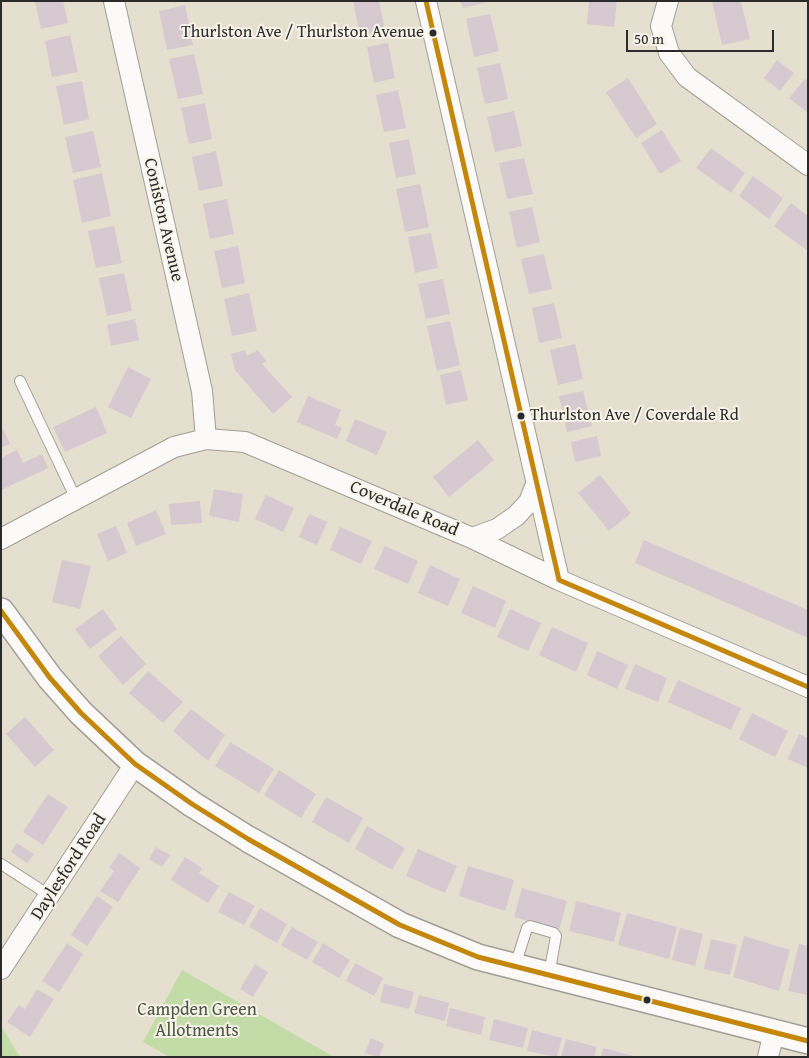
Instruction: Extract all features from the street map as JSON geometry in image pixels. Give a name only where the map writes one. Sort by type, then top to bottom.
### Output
[{"type":"street","name":"Coniston Avenue","points":[[114,1],[202,391],[206,440]]},
{"type":"street","points":[[426,1],[559,580]]},
{"type":"street","points":[[668,1],[661,26],[669,54],[687,77],[808,165]]},
{"type":"street","name":"Coverdale Road","points":[[1,538],[174,447],[206,440],[246,442],[472,538],[559,580],[808,686]]},
{"type":"street","points":[[472,538],[498,529],[516,516],[530,502],[536,484]]},
{"type":"street","points":[[1,611],[50,678],[81,713],[135,764],[192,804],[400,925],[478,957],[808,1040]]},
{"type":"street","name":"Daylesford Road","points":[[1,969],[135,764]]},
{"type":"street","points":[[768,1057],[774,1032]]},
{"type":"lane","points":[[20,381],[76,499]]},
{"type":"lane","points":[[1,864],[49,895]]},
{"type":"lane","points":[[515,966],[527,928],[530,926],[556,934],[549,975]]},
{"type":"green space","name":"Campden Green Allotments","points":[[182,970],[334,1057],[170,1057],[143,1042]]},
{"type":"green space","points":[[1,1026],[20,1057],[1,1057]]},
{"type":"building","points":[[35,1],[63,1],[68,23],[41,29]]},
{"type":"building","points":[[353,1],[379,1],[385,30],[360,35]]},
{"type":"building","points":[[461,1],[488,1],[488,2],[463,8]]},
{"type":"building","points":[[589,1],[617,1],[614,27],[587,24]]},
{"type":"building","points":[[712,1],[741,1],[750,39],[722,45]]},
{"type":"building","points":[[185,5],[193,45],[167,50],[159,11]]},
{"type":"building","points":[[490,14],[499,51],[474,57],[466,19]]},
{"type":"building","points":[[70,35],[78,72],[52,77],[45,41]]},
{"type":"building","points":[[388,43],[395,78],[374,83],[367,47]]},
{"type":"building","points":[[194,54],[203,94],[178,99],[169,59]]},
{"type":"building","points":[[777,60],[794,73],[780,91],[764,78]]},
{"type":"building","points":[[500,63],[508,99],[485,104],[477,68]]},
{"type":"building","points":[[628,78],[657,124],[636,138],[606,92]]},
{"type":"building","points":[[805,79],[808,81],[808,113],[789,98]]},
{"type":"building","points":[[82,81],[89,119],[64,125],[56,86]]},
{"type":"building","points":[[398,90],[406,128],[384,132],[376,95]]},
{"type":"building","points":[[205,103],[212,139],[189,144],[181,108]]},
{"type":"building","points":[[514,111],[522,146],[495,152],[487,117]]},
{"type":"building","points":[[662,130],[681,161],[660,174],[641,143]]},
{"type":"building","points":[[93,131],[101,167],[73,173],[65,137]]},
{"type":"building","points":[[409,139],[416,174],[396,178],[389,143]]},
{"type":"building","points":[[711,148],[745,173],[731,193],[696,168]]},
{"type":"building","points":[[216,151],[223,186],[199,191],[192,157]]},
{"type":"building","points":[[524,158],[533,194],[507,199],[499,163]]},
{"type":"building","points":[[102,173],[111,216],[82,223],[73,180]]},
{"type":"building","points":[[753,176],[783,198],[769,219],[739,196]]},
{"type":"building","points":[[420,184],[429,227],[405,232],[396,189]]},
{"type":"building","points":[[227,199],[234,234],[210,239],[203,204]]},
{"type":"building","points":[[791,203],[808,216],[808,251],[774,226]]},
{"type":"building","points":[[532,207],[540,242],[517,248],[509,212]]},
{"type":"building","points":[[114,226],[122,263],[96,268],[88,231]]},
{"type":"building","points":[[431,233],[438,268],[415,273],[408,237]]},
{"type":"building","points":[[238,246],[245,283],[222,288],[214,251]]},
{"type":"building","points":[[544,254],[552,289],[529,294],[521,259]]},
{"type":"building","points":[[124,273],[132,311],[107,316],[99,278]]},
{"type":"building","points":[[443,279],[450,314],[426,319],[418,284]]},
{"type":"building","points":[[249,293],[257,331],[232,336],[224,299]]},
{"type":"building","points":[[554,303],[562,338],[539,343],[532,308]]},
{"type":"building","points":[[135,319],[139,340],[111,346],[107,325]]},
{"type":"building","points":[[450,321],[460,365],[437,371],[427,326]]},
{"type":"building","points":[[575,344],[583,379],[558,385],[550,350]]},
{"type":"building","points":[[245,350],[247,356],[258,350],[266,361],[262,364],[292,397],[273,414],[235,370],[231,354]]},
{"type":"building","points":[[128,367],[151,379],[131,418],[108,407]]},
{"type":"building","points":[[461,370],[468,400],[446,405],[440,375]]},
{"type":"building","points":[[583,391],[592,426],[567,432],[559,396]]},
{"type":"building","points":[[308,396],[341,410],[335,425],[342,428],[337,439],[297,422]]},
{"type":"building","points":[[96,407],[107,433],[65,452],[53,427]]},
{"type":"building","points":[[355,419],[387,432],[377,455],[346,441]]},
{"type":"building","points":[[1,425],[10,444],[1,448]]},
{"type":"building","points":[[597,436],[601,456],[575,462],[571,442]]},
{"type":"building","points":[[478,440],[494,460],[449,497],[433,477]]},
{"type":"building","points":[[17,450],[23,463],[42,454],[48,468],[1,490],[1,458]]},
{"type":"building","points":[[600,475],[631,513],[609,531],[578,493]]},
{"type":"building","points":[[214,489],[243,494],[239,522],[209,516]]},
{"type":"building","points":[[266,495],[294,508],[283,532],[255,519]]},
{"type":"building","points":[[200,501],[202,523],[171,525],[169,504]]},
{"type":"building","points":[[156,510],[166,534],[136,546],[127,523]]},
{"type":"building","points":[[309,514],[327,522],[317,545],[299,537]]},
{"type":"building","points":[[116,526],[127,553],[108,561],[97,534]]},
{"type":"building","points":[[340,527],[372,541],[361,564],[330,550]]},
{"type":"building","points":[[644,540],[808,610],[808,638],[635,563]]},
{"type":"building","points":[[385,546],[418,561],[408,584],[374,569]]},
{"type":"building","points":[[62,560],[91,566],[80,609],[52,602]]},
{"type":"building","points":[[430,565],[460,579],[448,606],[418,593]]},
{"type":"building","points":[[473,586],[506,601],[495,628],[461,613]]},
{"type":"building","points":[[103,609],[117,629],[90,649],[75,629]]},
{"type":"building","points":[[510,609],[541,623],[528,651],[497,637]]},
{"type":"building","points":[[552,627],[588,643],[576,672],[539,655]]},
{"type":"building","points":[[121,636],[146,664],[123,685],[98,656]]},
{"type":"building","points":[[597,651],[628,665],[617,689],[587,675]]},
{"type":"building","points":[[635,664],[667,678],[658,702],[625,689]]},
{"type":"building","points":[[148,671],[183,702],[163,723],[129,693]]},
{"type":"building","points":[[678,680],[741,708],[731,730],[668,702]]},
{"type":"building","points":[[191,709],[225,735],[208,761],[173,731]]},
{"type":"building","points":[[752,713],[788,731],[775,757],[739,739]]},
{"type":"building","points":[[25,717],[54,750],[35,767],[6,734]]},
{"type":"building","points":[[799,734],[808,738],[808,768],[788,759]]},
{"type":"building","points":[[230,742],[274,769],[259,793],[215,766]]},
{"type":"building","points":[[279,770],[316,794],[301,818],[264,795]]},
{"type":"building","points":[[48,794],[68,807],[43,845],[23,832]]},
{"type":"building","points":[[326,797],[363,818],[349,843],[312,822]]},
{"type":"building","points":[[367,826],[405,848],[392,870],[355,849]]},
{"type":"building","points":[[17,843],[34,854],[27,863],[11,852]]},
{"type":"building","points":[[156,847],[170,855],[162,867],[149,859]]},
{"type":"building","points":[[418,849],[457,866],[445,893],[406,876]]},
{"type":"building","points":[[119,853],[140,868],[118,902],[100,891],[114,871],[109,868]]},
{"type":"building","points":[[185,857],[202,868],[199,873],[219,886],[208,903],[171,880]]},
{"type":"building","points":[[468,866],[514,880],[505,911],[459,896]]},
{"type":"building","points":[[522,888],[567,901],[559,930],[514,917]]},
{"type":"building","points":[[229,892],[255,906],[244,925],[218,912]]},
{"type":"building","points":[[97,896],[113,907],[87,946],[71,935]]},
{"type":"building","points":[[576,901],[621,913],[614,942],[569,931]]},
{"type":"building","points":[[260,908],[287,924],[277,943],[249,927]]},
{"type":"building","points":[[627,913],[677,927],[669,959],[618,945]]},
{"type":"building","points":[[292,927],[318,942],[307,960],[281,945]]},
{"type":"building","points":[[680,928],[703,934],[695,966],[672,960]]},
{"type":"building","points":[[744,936],[790,950],[779,991],[733,977]]},
{"type":"building","points":[[711,939],[737,945],[730,975],[704,969]]},
{"type":"building","points":[[67,943],[83,954],[59,992],[42,981]]},
{"type":"building","points":[[323,943],[350,960],[339,978],[312,962]]},
{"type":"building","points":[[799,944],[808,946],[808,995],[788,991]]},
{"type":"building","points":[[355,963],[383,978],[374,996],[346,981]]},
{"type":"building","points":[[255,964],[268,972],[253,997],[240,989]]},
{"type":"building","points":[[384,984],[414,992],[409,1009],[380,1002]]},
{"type":"building","points":[[37,989],[54,999],[30,1037],[7,1022],[19,1005],[25,1009]]},
{"type":"building","points":[[419,995],[449,1003],[445,1021],[414,1013]]},
{"type":"building","points":[[450,1008],[485,1017],[481,1035],[446,1026]]},
{"type":"building","points":[[494,1019],[528,1028],[523,1048],[489,1040]]},
{"type":"building","points":[[532,1030],[562,1038],[557,1057],[527,1051]]},
{"type":"building","points":[[371,1038],[384,1044],[379,1057],[365,1053]]},
{"type":"building","points":[[566,1039],[597,1047],[594,1057],[561,1057]]},
{"type":"building","points":[[603,1048],[634,1056],[634,1057],[601,1057]]},
{"type":"transit line","points":[[426,1],[559,580],[808,687]]},
{"type":"transit line","points":[[1,611],[50,678],[81,713],[135,764],[192,804],[248,839],[400,925],[478,957],[808,1041]]},
{"type":"place","name":"Thurlston Ave / Thurlston Avenue","points":[[433,33]]},
{"type":"place","name":"Thurlston Ave / Coverdale Rd","points":[[521,416]]}]
